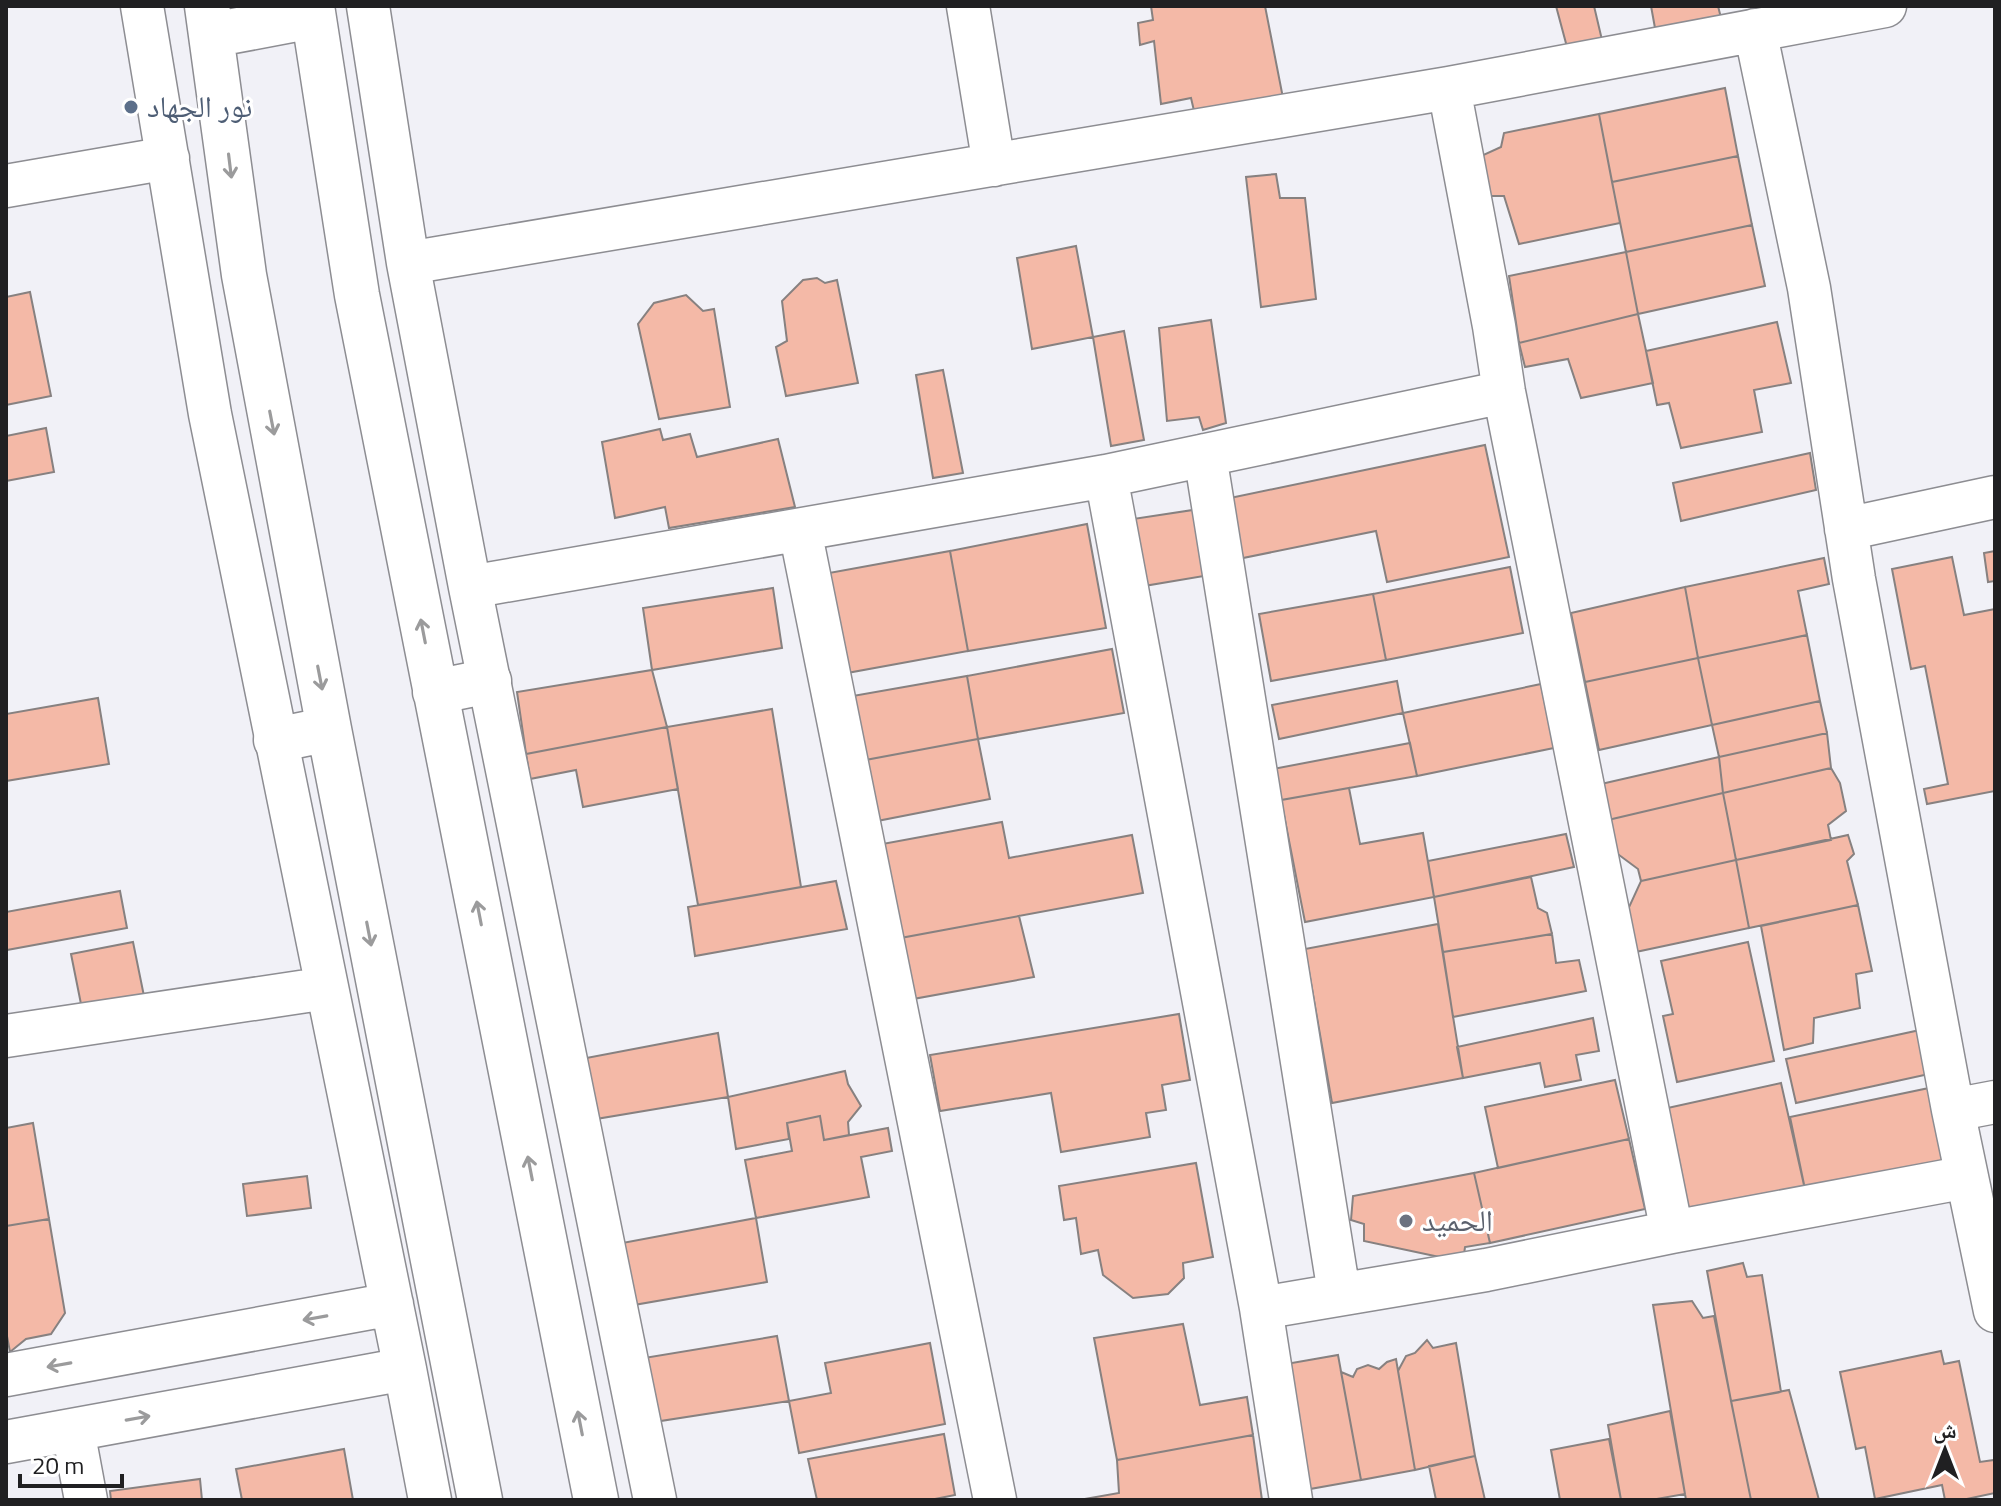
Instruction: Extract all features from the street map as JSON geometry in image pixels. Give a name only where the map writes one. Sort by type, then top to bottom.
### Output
[{"type":"main road","points":[[480,1500],[329,729],[244,275],[209,21],[313,11],[357,295],[596,1500]]},
{"type":"main road","points":[[435,692],[489,681]]},
{"type":"main road","points":[[276,740],[329,729]]},
{"type":"street","points":[[142,6],[210,414],[430,1500]]},
{"type":"street","points":[[368,6],[408,263],[470,587],[655,1500]]},
{"type":"street","points":[[968,6],[994,165]]},
{"type":"street","points":[[408,263],[1449,88],[1878,7]]},
{"type":"street","points":[[1755,30],[1809,288],[1846,529],[1953,1110],[1995,1311]]},
{"type":"street","points":[[1449,88],[1504,392],[1672,1232]]},
{"type":"street","points":[[6,186],[168,158]]},
{"type":"street","points":[[470,587],[1106,476],[1504,392]]},
{"type":"street","points":[[1205,455],[1339,1293]]},
{"type":"street","points":[[1106,476],[1261,1308],[1291,1500]]},
{"type":"street","points":[[1846,529],[1995,497]]},
{"type":"street","points":[[800,530],[995,1500]]},
{"type":"street","points":[[6,1036],[327,988]]},
{"type":"street","points":[[1953,1110],[1995,1102]]},
{"type":"street","points":[[1261,1308],[1486,1270],[1967,1177]]},
{"type":"street","points":[[6,1375],[392,1304]]},
{"type":"street","points":[[6,1442],[405,1369]]},
{"type":"street","points":[[73,1430],[86,1500]]},
{"type":"building","points":[[1151,6],[1265,6],[1283,98],[1195,115],[1191,98],[1161,104],[1154,41],[1140,45],[1138,23],[1153,20]]},
{"type":"building","points":[[1556,6],[1594,6],[1602,40],[1567,47]]},
{"type":"building","points":[[1651,6],[1718,6],[1721,18],[1655,28]]},
{"type":"building","points":[[1725,88],[1738,156],[1612,182],[1599,114]]},
{"type":"building","points":[[1599,114],[1620,223],[1519,244],[1504,196],[1484,196],[1481,156],[1501,147],[1504,133]]},
{"type":"building","points":[[1738,156],[1752,225],[1626,252],[1612,182]]},
{"type":"building","points":[[1276,174],[1280,198],[1305,198],[1316,299],[1261,307],[1246,177]]},
{"type":"building","points":[[1752,225],[1765,286],[1638,314],[1626,252]]},
{"type":"building","points":[[1076,246],[1093,337],[1032,349],[1017,258]]},
{"type":"building","points":[[1626,252],[1638,314],[1519,343],[1509,276]]},
{"type":"building","points":[[817,278],[825,283],[837,280],[858,383],[786,396],[776,347],[787,341],[782,301],[803,280]]},
{"type":"building","points":[[30,292],[51,396],[6,405],[6,297]]},
{"type":"building","points":[[686,295],[703,311],[714,309],[730,407],[659,419],[638,324],[654,303]]},
{"type":"building","points":[[1638,314],[1653,383],[1581,398],[1568,359],[1525,367],[1519,343]]},
{"type":"building","points":[[1211,320],[1226,423],[1203,430],[1199,417],[1167,421],[1159,328]]},
{"type":"building","points":[[1777,322],[1791,383],[1754,390],[1762,432],[1681,448],[1669,403],[1657,405],[1646,351]]},
{"type":"building","points":[[1124,331],[1144,440],[1111,446],[1093,337]]},
{"type":"building","points":[[943,370],[963,473],[933,478],[916,375]]},
{"type":"building","points":[[46,428],[54,472],[6,481],[6,436]]},
{"type":"building","points":[[660,429],[663,440],[690,434],[697,457],[778,439],[795,507],[669,528],[665,507],[615,518],[602,442]]},
{"type":"building","points":[[1485,445],[1509,557],[1387,582],[1376,531],[1243,558],[1230,498]]},
{"type":"building","points":[[1810,453],[1816,490],[1681,521],[1673,483]]},
{"type":"building","points":[[1193,510],[1204,576],[1144,586],[1133,519]]},
{"type":"building","points":[[1087,524],[1106,628],[968,651],[950,551]]},
{"type":"building","points":[[950,551],[968,651],[847,673],[829,573]]},
{"type":"building","points":[[1995,551],[1995,581],[1988,582],[1984,553]]},
{"type":"building","points":[[1952,557],[1964,615],[1995,609],[1995,791],[1927,804],[1924,789],[1948,784],[1925,666],[1911,669],[1892,569]]},
{"type":"building","points":[[1824,558],[1829,584],[1798,591],[1807,635],[1698,658],[1685,587]]},
{"type":"building","points":[[1510,567],[1523,633],[1386,660],[1373,594]]},
{"type":"building","points":[[1685,587],[1698,658],[1585,682],[1571,613]]},
{"type":"building","points":[[773,588],[782,648],[652,670],[643,608]]},
{"type":"building","points":[[1373,594],[1386,660],[1271,681],[1259,614]]},
{"type":"building","points":[[1807,635],[1820,701],[1712,725],[1698,658]]},
{"type":"building","points":[[1112,649],[1124,713],[978,739],[967,676]]},
{"type":"building","points":[[1698,658],[1712,725],[1599,750],[1585,682]]},
{"type":"building","points":[[652,670],[667,727],[526,754],[517,692]]},
{"type":"building","points":[[967,676],[978,739],[860,761],[847,697]]},
{"type":"building","points":[[1397,681],[1403,713],[1279,739],[1272,705]]},
{"type":"building","points":[[1541,684],[1554,748],[1417,776],[1403,713]]},
{"type":"building","points":[[98,698],[109,764],[6,781],[6,714]]},
{"type":"building","points":[[1820,701],[1827,733],[1719,757],[1712,725]]},
{"type":"building","points":[[772,709],[801,887],[698,905],[667,727]]},
{"type":"building","points":[[667,727],[678,789],[583,807],[576,770],[530,779],[526,754]]},
{"type":"building","points":[[1827,733],[1831,768],[1723,793],[1719,757]]},
{"type":"building","points":[[978,739],[990,799],[872,822],[860,761]]},
{"type":"building","points":[[1410,743],[1417,776],[1281,800],[1273,769]]},
{"type":"building","points":[[1719,757],[1723,793],[1608,820],[1601,784]]},
{"type":"building","points":[[1831,768],[1840,783],[1846,811],[1828,825],[1831,840],[1736,860],[1723,793]]},
{"type":"building","points":[[1349,788],[1360,844],[1423,833],[1434,897],[1305,922],[1281,800]]},
{"type":"building","points":[[1723,793],[1736,860],[1641,881],[1638,869],[1615,852],[1608,820]]},
{"type":"building","points":[[1002,822],[1009,858],[1132,835],[1143,893],[895,939],[877,845]]},
{"type":"building","points":[[1566,834],[1574,867],[1434,897],[1428,861]]},
{"type":"building","points":[[1848,835],[1854,854],[1847,861],[1858,905],[1749,928],[1736,860]]},
{"type":"building","points":[[1736,860],[1749,928],[1631,953],[1624,918],[1641,881]]},
{"type":"building","points":[[1531,877],[1538,908],[1547,913],[1552,934],[1443,952],[1434,897]]},
{"type":"building","points":[[836,881],[847,929],[695,956],[688,907]]},
{"type":"building","points":[[120,891],[127,928],[7,950],[6,912]]},
{"type":"building","points":[[1858,905],[1872,971],[1856,974],[1860,1008],[1814,1018],[1813,1043],[1784,1050],[1761,926]]},
{"type":"building","points":[[1019,916],[1034,977],[913,999],[895,939]]},
{"type":"building","points":[[1438,924],[1463,1078],[1332,1103],[1305,949]]},
{"type":"building","points":[[1552,934],[1556,963],[1579,960],[1586,991],[1453,1017],[1443,952]]},
{"type":"building","points":[[133,942],[145,1001],[83,1014],[71,954]]},
{"type":"building","points":[[1748,942],[1774,1061],[1677,1082],[1663,1016],[1673,1014],[1661,961]]},
{"type":"building","points":[[1179,1014],[1190,1080],[1162,1085],[1166,1110],[1146,1113],[1150,1137],[1061,1152],[1051,1093],[940,1111],[930,1055]]},
{"type":"building","points":[[1593,1018],[1599,1051],[1576,1055],[1581,1080],[1545,1087],[1540,1063],[1463,1078],[1457,1047]]},
{"type":"building","points":[[1920,1030],[1929,1074],[1796,1103],[1786,1059]]},
{"type":"building","points":[[718,1033],[728,1097],[590,1120],[581,1059]]},
{"type":"building","points":[[845,1071],[848,1084],[861,1106],[848,1122],[849,1135],[824,1140],[820,1116],[787,1123],[789,1139],[736,1149],[728,1097]]},
{"type":"building","points":[[1615,1080],[1629,1139],[1498,1168],[1485,1107]]},
{"type":"building","points":[[1781,1083],[1806,1194],[1688,1220],[1663,1109]]},
{"type":"building","points":[[1929,1088],[1945,1165],[1806,1194],[1790,1117]]},
{"type":"building","points":[[820,1116],[824,1140],[888,1128],[892,1151],[861,1157],[869,1197],[756,1218],[745,1160],[792,1151],[787,1123]]},
{"type":"building","points":[[33,1123],[49,1219],[6,1226],[6,1128]]},
{"type":"building","points":[[1629,1139],[1645,1209],[1490,1243],[1474,1173]]},
{"type":"building","points":[[1196,1163],[1213,1257],[1183,1263],[1184,1278],[1168,1294],[1133,1298],[1103,1275],[1098,1250],[1081,1254],[1076,1218],[1064,1220],[1059,1186]]},
{"type":"building","points":[[1474,1173],[1490,1243],[1465,1247],[1463,1262],[1364,1241],[1364,1224],[1351,1220],[1353,1196]]},
{"type":"building","points":[[307,1176],[311,1208],[247,1216],[243,1184]]},
{"type":"building","points":[[756,1218],[767,1282],[628,1306],[617,1244]]},
{"type":"building","points":[[49,1219],[65,1313],[51,1334],[26,1339],[10,1352],[6,1331],[6,1226]]},
{"type":"building","points":[[1743,1263],[1747,1277],[1762,1275],[1781,1392],[1731,1401],[1707,1271]]},
{"type":"building","points":[[1692,1301],[1703,1318],[1714,1316],[1751,1500],[1686,1500],[1653,1305]]},
{"type":"building","points":[[1183,1324],[1200,1405],[1247,1397],[1253,1435],[1117,1460],[1094,1338]]},
{"type":"building","points":[[777,1336],[789,1401],[654,1422],[644,1358]]},
{"type":"building","points":[[1427,1340],[1433,1348],[1456,1343],[1475,1456],[1415,1470],[1398,1371],[1406,1356],[1415,1353]]},
{"type":"building","points":[[930,1343],[945,1424],[799,1453],[789,1401],[831,1393],[825,1363]]},
{"type":"building","points":[[1941,1351],[1944,1364],[1959,1361],[1980,1462],[1994,1460],[1995,1493],[1945,1500],[1942,1485],[1875,1499],[1865,1447],[1856,1449],[1840,1372]]},
{"type":"building","points":[[1338,1355],[1361,1480],[1310,1489],[1286,1364]]},
{"type":"building","points":[[1396,1359],[1415,1470],[1361,1480],[1341,1372],[1353,1377],[1357,1369],[1368,1365],[1379,1369]]},
{"type":"building","points":[[1789,1390],[1819,1500],[1751,1500],[1731,1401]]},
{"type":"building","points":[[1670,1411],[1685,1494],[1651,1500],[1621,1500],[1608,1425]]},
{"type":"building","points":[[944,1434],[955,1495],[930,1500],[817,1500],[808,1459]]},
{"type":"building","points":[[1253,1435],[1262,1500],[1079,1500],[1119,1493],[1117,1460]]},
{"type":"building","points":[[1609,1439],[1621,1500],[1560,1500],[1551,1450]]},
{"type":"building","points":[[344,1449],[353,1500],[242,1500],[236,1469]]},
{"type":"building","points":[[1475,1456],[1485,1500],[1436,1500],[1429,1466]]},
{"type":"building","points":[[200,1479],[202,1500],[111,1500],[110,1491]]},
{"type":"place","name":"نور الجهاد","points":[[131,107]]},
{"type":"place","name":"الحميد","points":[[1406,1221]]}]
